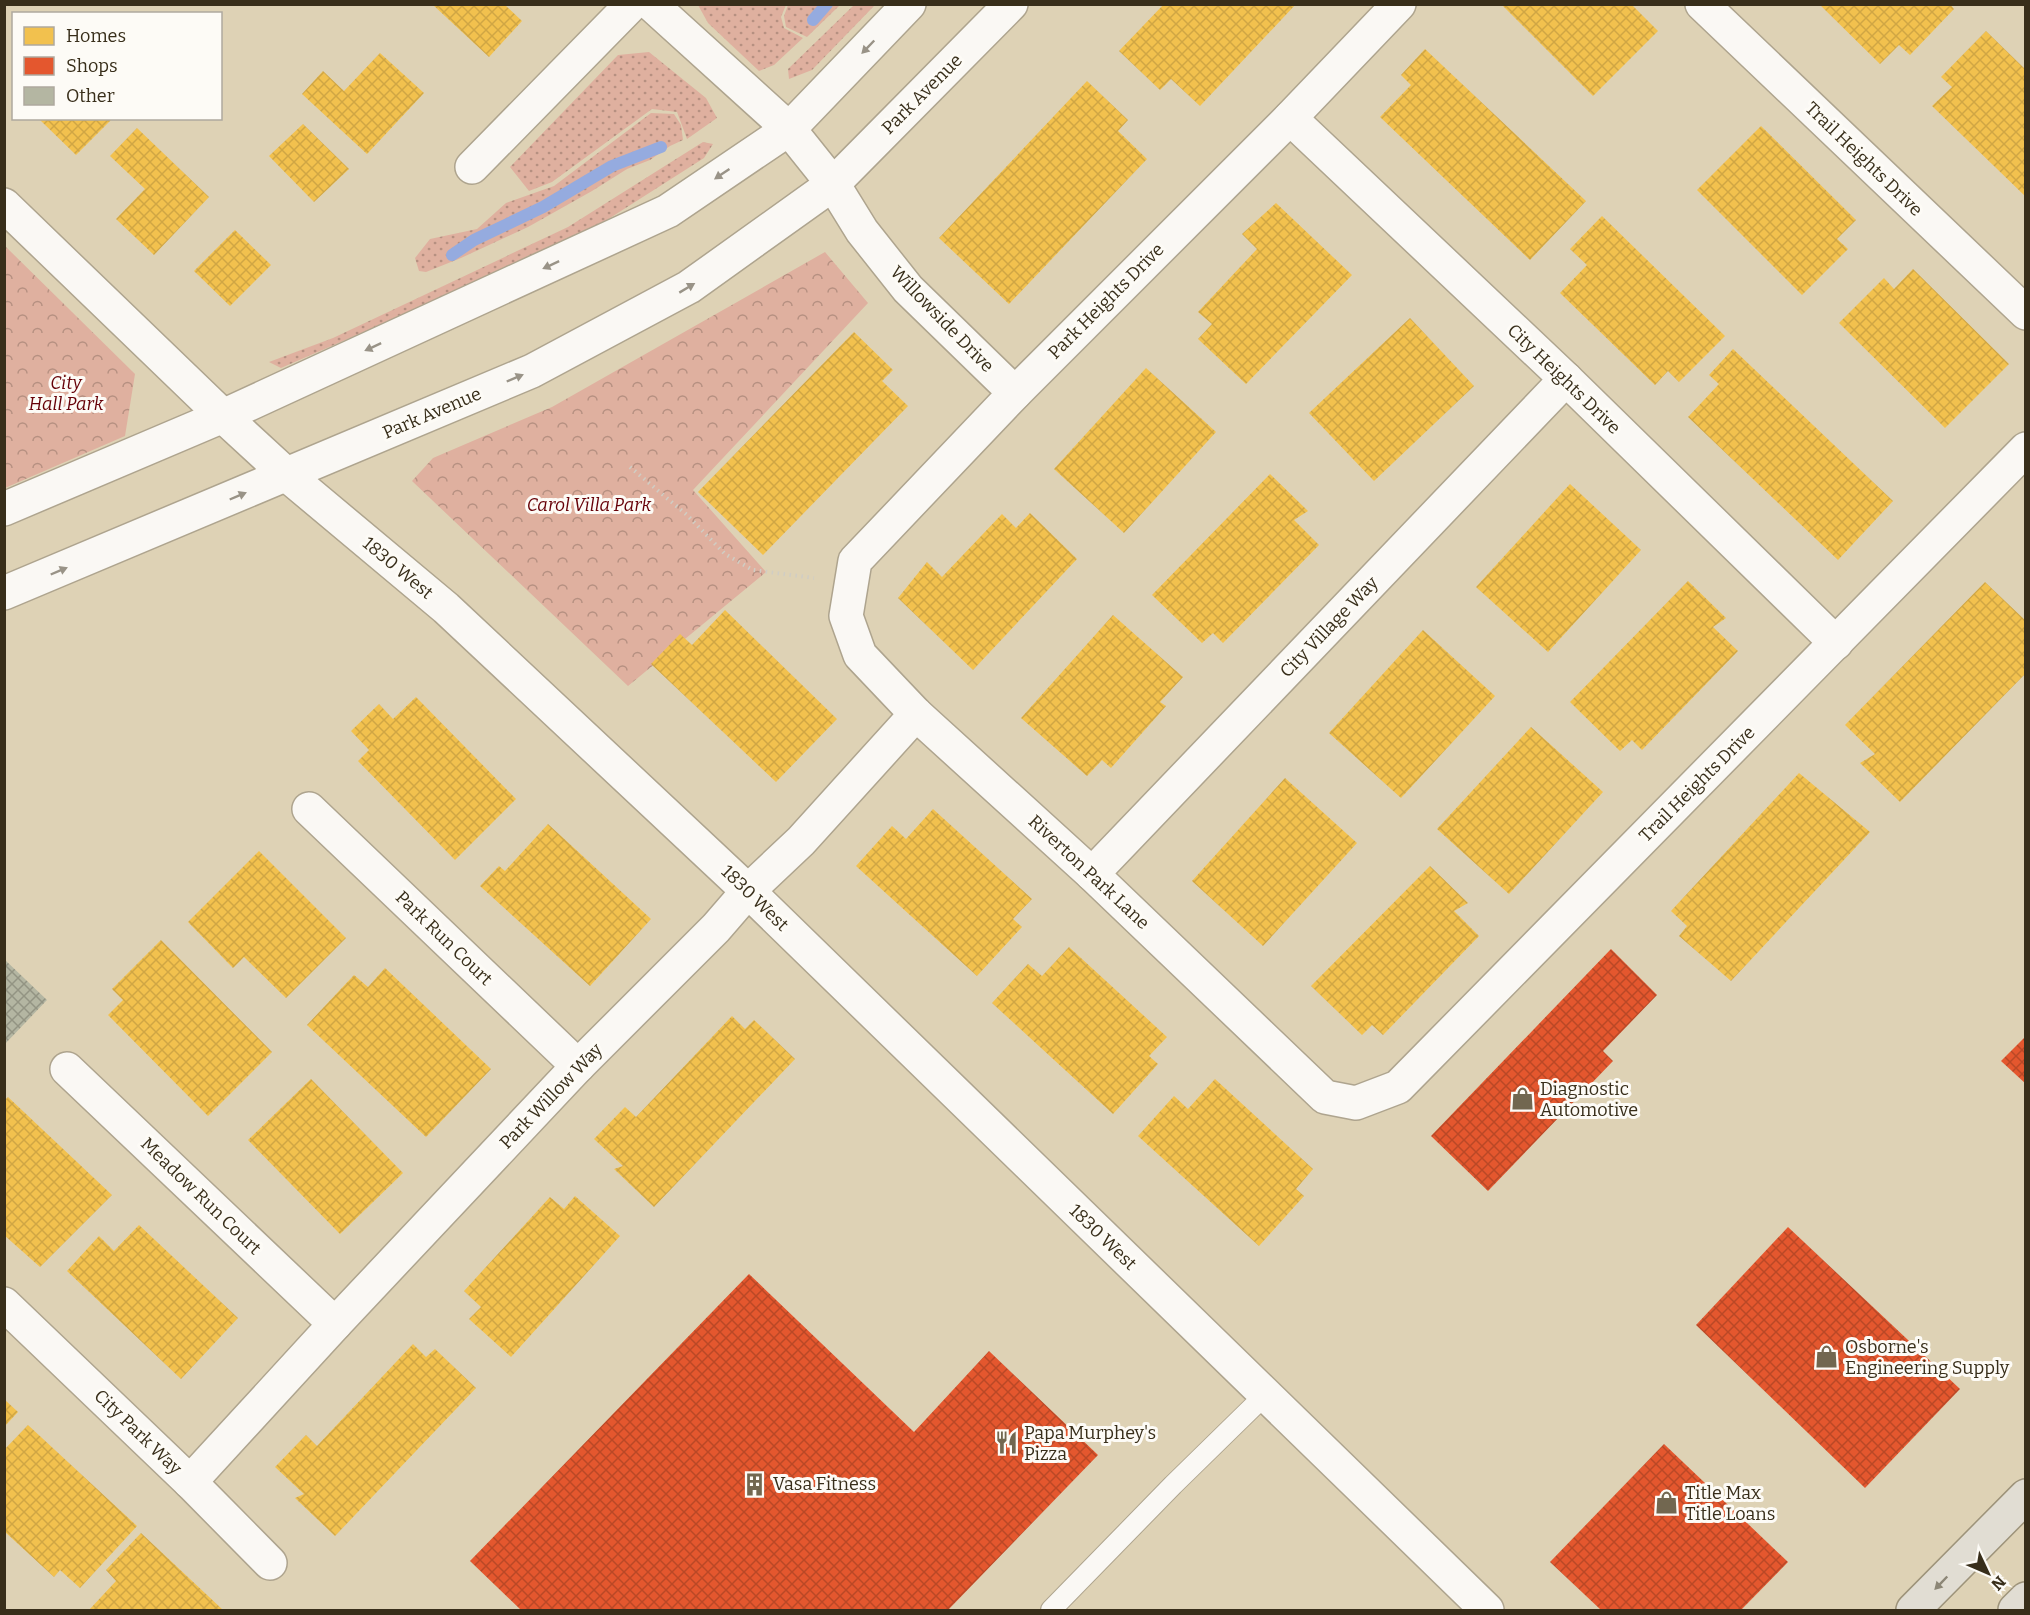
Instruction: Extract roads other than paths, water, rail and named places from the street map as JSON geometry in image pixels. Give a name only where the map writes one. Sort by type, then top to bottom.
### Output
[{"type":"main road","points":[[1913,1611],[2025,1496]]},
{"type":"main road","points":[[2015,1611],[2025,1599]]},
{"type":"street","points":[[472,167],[632,4]]},
{"type":"street","points":[[651,4],[789,129],[832,184]]},
{"type":"street","points":[[4,509],[223,416],[668,211],[789,129],[909,4]]},
{"type":"street","name":"Park Avenue","points":[[4,593],[532,371],[689,287],[832,184],[1011,4]]},
{"type":"street","name":"Park Heights Drive","points":[[846,616],[855,561],[1015,393],[1290,118],[1399,4]]},
{"type":"street","name":"Trail Heights Drive","points":[[1702,4],[2025,313]]},
{"type":"street","name":"City Heights Drive","points":[[1290,118],[1566,380],[1836,643]]},
{"type":"street","name":"Willowside Drive","points":[[832,184],[862,231],[908,289],[1015,393]]},
{"type":"street","name":"1830 West","points":[[4,205],[223,416],[287,475],[446,608],[748,891],[1487,1611]]},
{"type":"street","name":"City Village Way","points":[[1092,874],[1566,380]]},
{"type":"street","name":"Trail Heights Drive","points":[[1356,1103],[1398,1087],[2025,449]]},
{"type":"street","name":"Riverton Park Lane","points":[[846,616],[860,655],[916,714],[1092,874],[1325,1097],[1356,1103]]},
{"type":"street","name":"Park Willow Way","points":[[190,1482],[578,1066],[711,934],[748,891],[801,841],[916,714]]},
{"type":"street","name":"Park Run Court","points":[[309,809],[578,1066]]},
{"type":"street","name":"Meadow Run Court","points":[[67,1069],[335,1324]]},
{"type":"street","name":"City Park Way","points":[[4,1304],[190,1482],[270,1563]]},
{"type":"lane","points":[[1051,1611],[1173,1485],[1265,1395]]},
{"type":"waterway","points":[[813,20],[827,4]]},
{"type":"waterway","points":[[452,255],[474,240],[543,207],[612,166],[661,147]]},
{"type":"place","name":"Diagnostic Automotive","points":[[1522,1099]]},
{"type":"place","name":"Osborne's Engineering Supply","points":[[1827,1357]]},
{"type":"place","name":"Papa Murphey's Pizza","points":[[1006,1443]]},
{"type":"place","name":"Vasa Fitness","points":[[755,1484]]},
{"type":"place","name":"Title Max Title Loans","points":[[1667,1503]]},
{"type":"park label","name":"City Hall Park","points":[[66,394]]},
{"type":"park label","name":"Carol Villa Park","points":[[589,505]]}]
